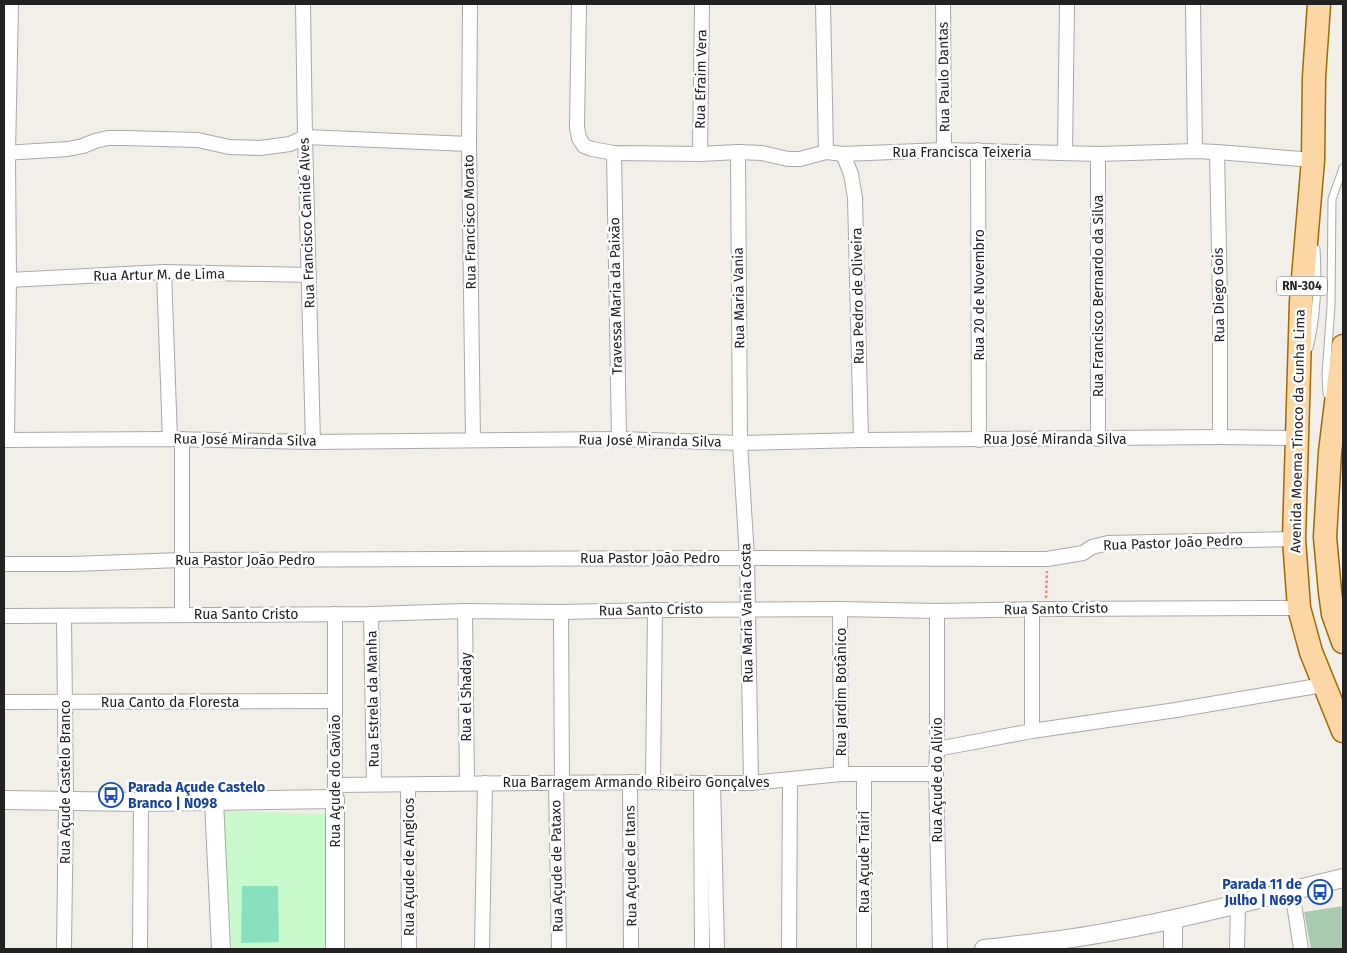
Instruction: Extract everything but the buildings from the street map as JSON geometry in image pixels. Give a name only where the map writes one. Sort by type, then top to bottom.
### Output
[{"type":"main road","name":"Avenida Moema Tinoco da Cunha Lima","points":[[1319,4],[1314,77],[1312,169],[1301,302],[1294,539],[1299,608],[1311,652],[1343,731]]},
{"type":"main road","name":"Avenida Moema Tinoco da Cunha Lima","points":[[1343,346],[1330,452],[1324,537],[1330,592],[1334,614],[1343,642]]},
{"type":"street","points":[[6,440],[9,280],[6,153],[11,4]]},
{"type":"street","name":"Rua Francisco Canidé Alves","points":[[303,4],[313,442]]},
{"type":"street","name":"Rua Francisco Morato","points":[[470,4],[469,144],[472,440]]},
{"type":"street","name":"Rua Francisca Teixeria","points":[[579,4],[577,127],[579,138],[584,146],[588,148],[614,153],[762,153],[788,159],[800,159],[826,152],[843,154],[978,150],[1098,154],[1195,151],[1217,152],[1312,169]]},
{"type":"street","name":"Rua Efraim Vera","points":[[700,154],[702,4]]},
{"type":"street","points":[[823,4],[826,152]]},
{"type":"street","name":"Rua Paulo Dantas","points":[[943,4],[944,150]]},
{"type":"street","points":[[1065,152],[1067,4]]},
{"type":"street","points":[[1193,4],[1195,151]]},
{"type":"street","points":[[6,153],[68,149],[108,138],[198,140],[229,147],[260,148],[290,144],[305,137],[469,144]]},
{"type":"street","name":"Rua 20 de Novembro","points":[[978,150],[980,440]]},
{"type":"street","name":"Rua Maria Vania","points":[[738,152],[740,443]]},
{"type":"street","name":"Rua Diego Gois","points":[[1217,152],[1220,437]]},
{"type":"street","name":"Travessa Maria da Paixão","points":[[614,153],[619,439]]},
{"type":"street","name":"Rua Pedro de Oliveira","points":[[843,154],[851,174],[855,198],[861,440]]},
{"type":"street","name":"Rua Francisco Bernardo da Silva","points":[[1098,154],[1098,439]]},
{"type":"street","points":[[164,272],[176,439],[182,614]]},
{"type":"street","name":"Rua Artur M. de Lima","points":[[9,280],[164,272],[309,275]]},
{"type":"street","name":"Rua José Miranda Silva","points":[[6,440],[176,439],[313,442],[619,439],[740,443],[861,440],[1297,438]]},
{"type":"street","name":"Rua Maria Vania Costa","points":[[740,443],[747,558],[751,783]]},
{"type":"street","name":"Rua Pastor João Pedro","points":[[4,564],[72,564],[181,560],[1048,559],[1083,553],[1092,547],[1108,543],[1294,539]]},
{"type":"street","name":"Rua Santo Cristo","points":[[4,616],[747,609],[937,611],[1299,608]]},
{"type":"street","name":"Rua Jardim Botânico","points":[[840,609],[841,774]]},
{"type":"street","points":[[1032,731],[1039,609]]},
{"type":"street","points":[[653,782],[655,610]]},
{"type":"street","name":"Rua el Shaday","points":[[466,611],[467,783]]},
{"type":"street","name":"Rua Açude do Alivio","points":[[937,611],[938,749],[936,774],[940,949]]},
{"type":"street","name":"Rua Açude de Pataxo","points":[[559,949],[561,612]]},
{"type":"street","name":"Rua Açude do Gavião","points":[[334,949],[335,614]]},
{"type":"street","name":"Rua Estrela da Manha","points":[[371,614],[374,784]]},
{"type":"street","name":"Rua Açude Castelo Branco","points":[[64,616],[66,801],[64,949]]},
{"type":"street","points":[[938,749],[1032,731],[1176,710],[1324,685]]},
{"type":"street","name":"Rua Canto da Floresta","points":[[4,702],[335,702]]},
{"type":"street","name":"Rua Barragem Armando Ribeiro Gonçalves","points":[[335,792],[374,784],[751,783],[841,774],[936,774]]},
{"type":"street","name":"Rua Açude Trairi","points":[[864,774],[864,949]]},
{"type":"street","points":[[789,949],[790,780]]},
{"type":"street","name":"Rua Açude de Itans","points":[[630,782],[632,949]]},
{"type":"street","points":[[482,949],[485,783]]},
{"type":"street","points":[[702,949],[707,783]]},
{"type":"street","points":[[707,783],[717,949]]},
{"type":"street","name":"Rua Açude de Angicos","points":[[408,785],[409,949]]},
{"type":"street","points":[[4,800],[214,801],[335,792]]},
{"type":"street","points":[[214,801],[221,949]]},
{"type":"street","points":[[140,802],[140,949]]},
{"type":"street","points":[[984,949],[1061,945],[1109,932],[1173,920],[1343,878]]},
{"type":"street","points":[[1292,890],[1301,949]]},
{"type":"street","points":[[1237,949],[1238,904]]},
{"type":"street","points":[[1173,920],[1173,949]]},
{"type":"lane","points":[[1330,452],[1326,374],[1331,306],[1332,199],[1343,168]]},
{"type":"lane","points":[[1312,169],[1314,233]]},
{"type":"lane","points":[[1298,394],[1314,328],[1317,269],[1315,242]]},
{"type":"path","points":[[1039,609],[1048,559]]},
{"type":"green space","points":[[223,811],[332,814],[333,949],[232,949]]},
{"type":"green space","points":[[242,886],[278,886],[279,942],[241,943]]},
{"type":"green space","points":[[1343,906],[1343,949],[1311,949],[1304,912]]},
{"type":"place","name":"Parada Açude Castelo Branco | N098","points":[[111,795]]},
{"type":"place","name":"Parada 11 de Julho | N699","points":[[1320,892]]}]
